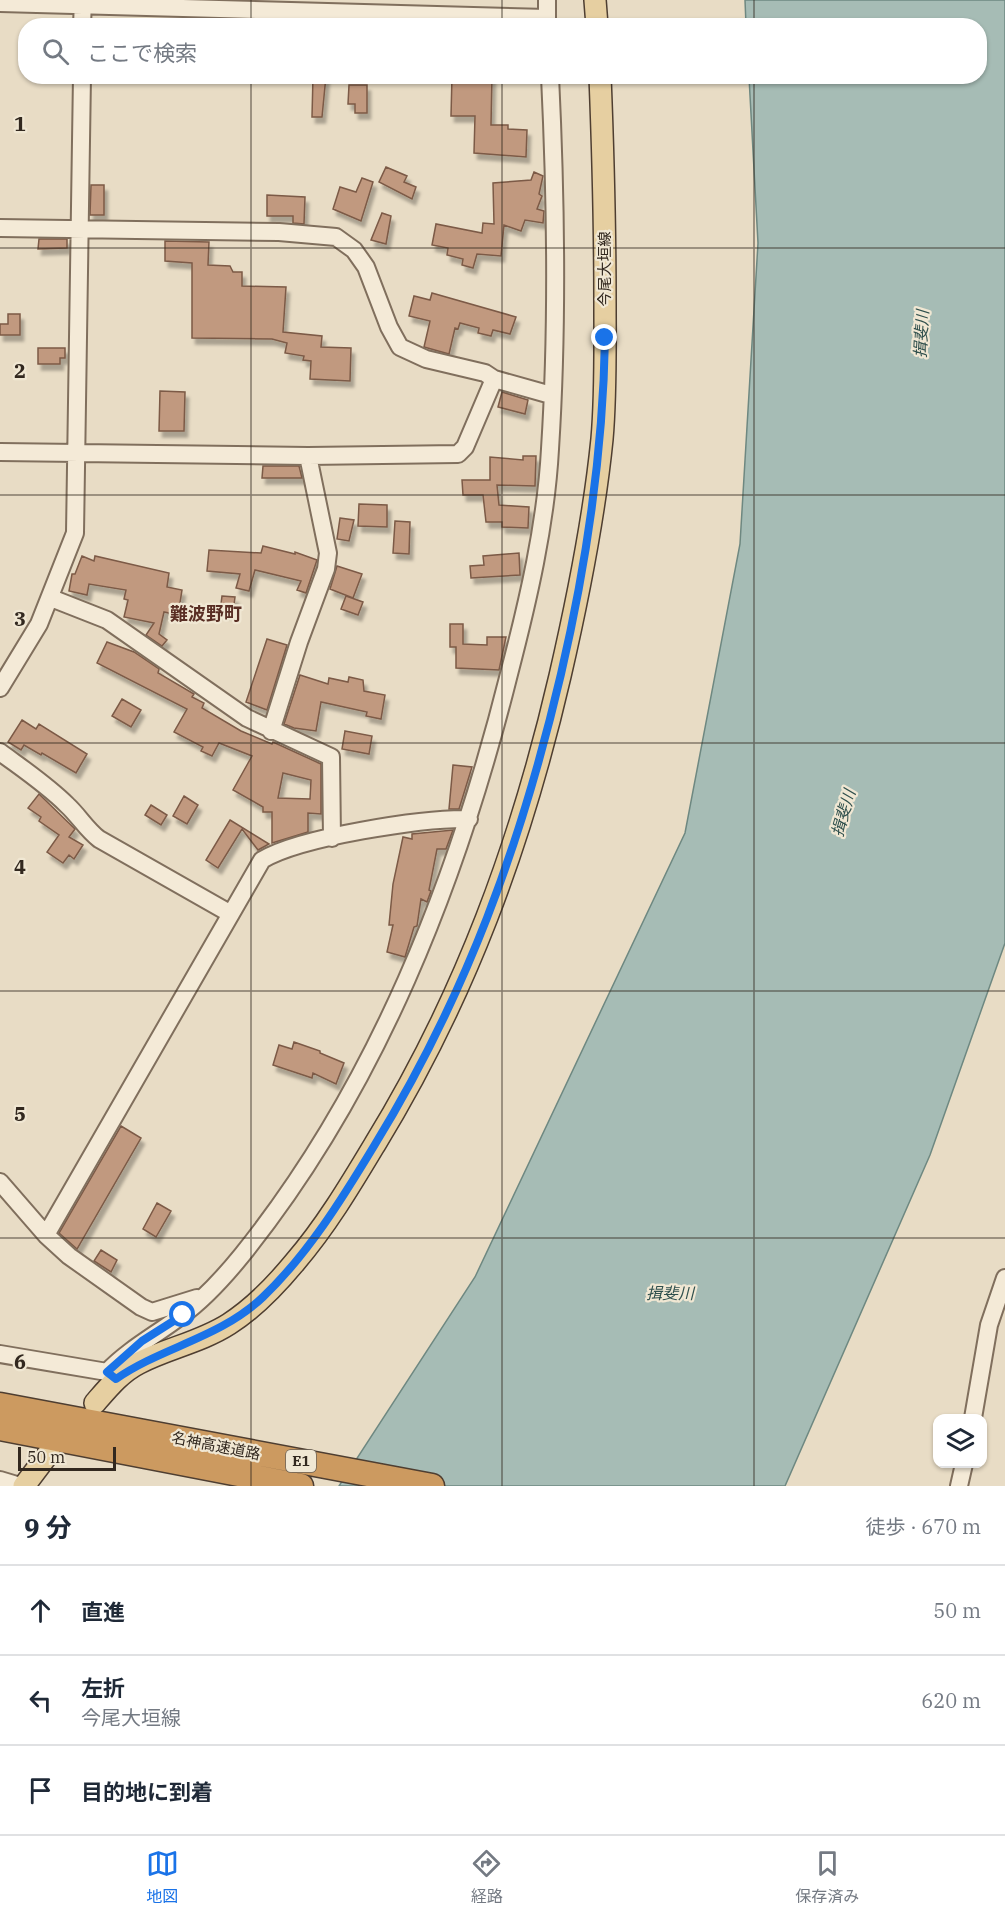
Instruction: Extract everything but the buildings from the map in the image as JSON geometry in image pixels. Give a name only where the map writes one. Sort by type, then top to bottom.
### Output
[{"type":"highway","name":"名神高速道路","points":[[0,1405],[432,1486]]},
{"type":"highway","name":"名神高速道路","points":[[0,1428],[302,1486]]},
{"type":"main road","points":[[595,0],[596,18]]},
{"type":"main road","name":"今尾大垣線","points":[[95,1403],[111,1376],[190,1344],[230,1324],[262,1298],[303,1252],[412,1085],[453,1002],[505,874],[541,755],[582,583],[602,438],[605,198],[600,84]]},
{"type":"main road","points":[[11,1484],[49,1453]]},
{"type":"street","points":[[547,0],[547,18]]},
{"type":"street","points":[[0,3],[83,2],[454,18]]},
{"type":"street","points":[[82,18],[83,2]]},
{"type":"street","points":[[3,680],[51,598],[75,533],[81,84]]},
{"type":"street","points":[[0,1354],[111,1376],[120,1358],[183,1315],[241,1256],[344,1106],[404,990],[469,819],[489,754],[518,638],[538,539],[550,451],[554,174],[550,84]]},
{"type":"street","points":[[0,228],[279,232],[336,237],[354,250],[366,267],[389,327],[400,347],[426,359],[485,373],[494,379],[551,395]]},
{"type":"street","points":[[0,452],[308,456],[458,454],[465,447],[494,379]]},
{"type":"street","points":[[271,731],[299,642],[326,570],[328,553],[308,456]]},
{"type":"street","points":[[51,598],[107,620],[248,718],[271,731],[330,757],[332,838]]},
{"type":"street","points":[[0,752],[65,802],[86,829],[99,839],[231,914]]},
{"type":"street","points":[[46,1235],[262,860],[274,853],[332,838],[446,819],[469,819]]},
{"type":"street","points":[[0,1182],[46,1235],[104,1282],[152,1312],[203,1296]]},
{"type":"street","points":[[974,1414],[989,1325],[1005,1278]]},
{"type":"street","points":[[959,1486],[963,1468]]},
{"type":"water","name":"揖斐川","points":[[745,0],[1005,0],[1005,943],[930,1155],[785,1486],[339,1486],[475,1277],[685,833],[740,544],[758,243],[749,84],[987,84],[987,18],[746,18]]},
{"type":"district","name":"難波野町","points":[[206,614]]},
{"type":"route","points":[[183,1315],[142,1341],[120,1358],[107,1372],[116,1379],[139,1363],[190,1344],[230,1324],[262,1298],[296,1261],[317,1233],[365,1160],[412,1085],[453,1002],[505,874],[536,775],[582,583],[602,438],[605,338]]}]
